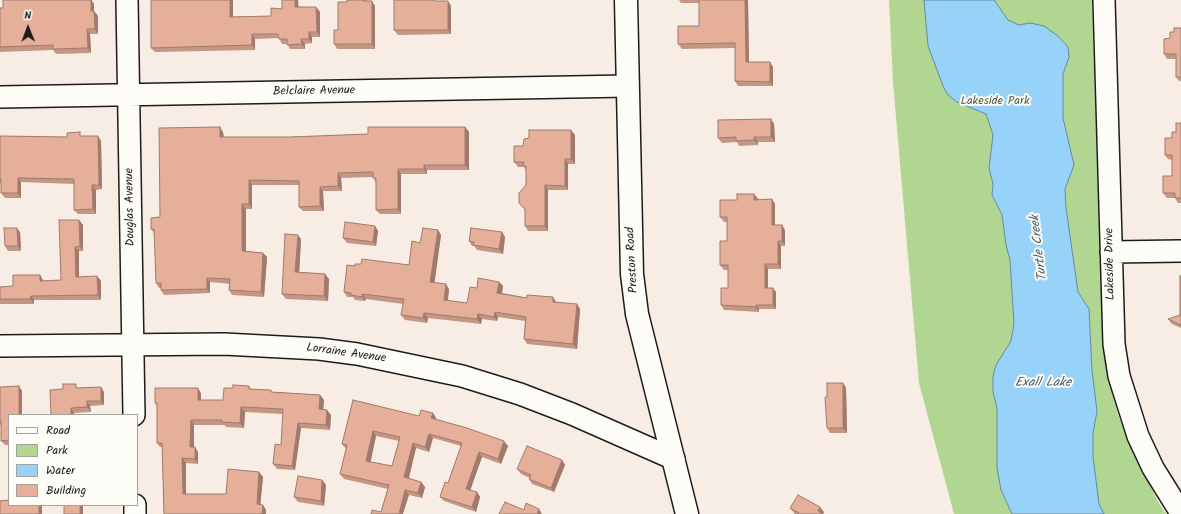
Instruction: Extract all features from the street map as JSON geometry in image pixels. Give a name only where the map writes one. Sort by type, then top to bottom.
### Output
[{"type":"main road","name":"Preston Road","points":[[626,0],[632,274],[637,314],[687,514]]},
{"type":"street","name":"Douglas Avenue","points":[[128,0],[134,414]]},
{"type":"street","name":"Lakeside Drive","points":[[1104,0],[1114,344],[1119,376],[1138,436],[1153,468],[1181,513]]},
{"type":"street","name":"Belclaire Avenue","points":[[0,97],[628,86]]},
{"type":"street","points":[[1111,252],[1181,251]]},
{"type":"street","name":"Lorraine Avenue","points":[[0,346],[224,344],[327,350],[462,376],[520,394],[572,414],[674,459]]},
{"type":"green space","name":"Lakeside Park","points":[[889,0],[1092,0],[1102,330],[1109,375],[1118,415],[1157,500],[1166,514],[954,514],[919,383],[893,82]]},
{"type":"water","name":"Exall Lake","points":[[924,0],[994,0],[1008,20],[1019,25],[1030,23],[1044,26],[1058,36],[1068,47],[1069,57],[1063,74],[1063,118],[1074,165],[1065,189],[1066,208],[1078,292],[1089,309],[1092,371],[1097,411],[1093,433],[1093,457],[1099,504],[1104,514],[1012,514],[1001,490],[997,468],[997,408],[993,392],[993,376],[996,365],[1011,341],[1014,324],[1010,260],[1006,245],[1002,215],[992,195],[993,184],[989,168],[993,135],[986,114],[957,102],[948,95],[943,86],[928,46]]},
{"type":"building","points":[[3,0],[91,0],[91,11],[94,11],[95,29],[87,29],[88,48],[53,49],[53,45],[0,47],[0,8],[3,8]]},
{"type":"building","points":[[151,0],[230,0],[230,17],[271,16],[271,8],[282,9],[282,0],[295,0],[295,7],[316,7],[317,32],[309,32],[309,39],[301,39],[302,44],[287,45],[287,39],[279,39],[278,34],[252,34],[252,45],[151,48]]},
{"type":"building","points":[[347,0],[372,1],[372,44],[334,44],[334,30],[338,30],[338,2],[347,2]]},
{"type":"building","points":[[394,0],[448,1],[448,30],[394,30]]},
{"type":"building","points":[[699,0],[745,0],[746,62],[770,62],[770,82],[735,81],[735,43],[678,44],[678,26],[699,26]]},
{"type":"building","points":[[1174,28],[1181,28],[1181,77],[1176,77],[1176,54],[1164,54],[1164,39],[1170,38],[1170,32],[1174,32]]},
{"type":"building","points":[[771,119],[771,137],[754,137],[754,140],[736,141],[736,137],[718,138],[718,120]]},
{"type":"building","points":[[1176,123],[1181,123],[1181,198],[1175,198],[1175,193],[1163,193],[1163,176],[1172,176],[1172,155],[1165,155],[1165,138],[1172,138],[1172,132],[1176,132]]},
{"type":"building","points":[[220,127],[220,137],[290,137],[368,134],[368,127],[465,127],[465,165],[424,165],[424,169],[398,169],[398,209],[376,210],[376,178],[373,178],[373,172],[338,173],[338,186],[320,187],[320,206],[299,207],[299,181],[249,180],[249,204],[242,204],[242,251],[263,253],[261,292],[229,290],[230,279],[207,278],[207,289],[161,290],[161,283],[156,283],[154,229],[151,229],[151,218],[160,217],[159,128]]},
{"type":"building","points":[[529,130],[571,130],[571,159],[565,159],[565,186],[545,185],[545,226],[525,226],[525,209],[519,203],[519,193],[526,185],[526,166],[523,166],[524,162],[514,162],[514,146],[523,146],[524,139],[529,138]]},
{"type":"building","points":[[80,132],[80,136],[98,136],[99,185],[92,185],[93,209],[74,210],[74,179],[18,178],[18,193],[1,193],[0,136],[67,137],[67,133]]},
{"type":"building","points":[[737,194],[754,194],[754,200],[772,199],[772,225],[782,225],[782,241],[778,241],[778,264],[765,264],[765,288],[773,288],[773,305],[756,305],[756,307],[721,305],[721,288],[728,288],[728,265],[720,265],[720,241],[727,241],[727,217],[720,217],[720,200],[737,200]]},
{"type":"building","points":[[59,220],[79,220],[80,246],[75,247],[76,277],[97,276],[98,295],[31,296],[30,299],[0,299],[0,287],[13,286],[13,275],[40,275],[40,281],[61,280]]},
{"type":"building","points":[[345,222],[375,226],[373,242],[343,238]]},
{"type":"building","points":[[4,228],[17,228],[18,246],[5,246]]},
{"type":"building","points":[[423,228],[438,230],[430,282],[446,284],[444,300],[467,303],[470,287],[477,288],[478,278],[499,282],[497,293],[527,298],[527,295],[553,297],[553,302],[577,304],[573,344],[524,339],[526,317],[495,312],[494,317],[478,314],[477,319],[424,313],[423,318],[401,315],[404,299],[362,294],[362,297],[344,292],[347,265],[355,266],[355,264],[361,264],[362,259],[409,265],[412,241],[420,243]]},
{"type":"building","points":[[471,228],[502,232],[499,249],[473,245],[474,242],[469,241]]},
{"type":"building","points":[[285,234],[298,235],[295,272],[325,274],[324,296],[282,294]]},
{"type":"building","points":[[1180,276],[1181,325],[1168,319],[1180,315]]},
{"type":"building","points":[[827,383],[843,383],[843,428],[827,428],[825,397],[827,397]]},
{"type":"building","points":[[63,384],[76,384],[76,388],[101,387],[101,401],[87,401],[87,407],[71,408],[71,414],[51,414],[50,390],[63,389]]},
{"type":"building","points":[[233,385],[249,386],[249,389],[271,390],[271,392],[320,395],[319,409],[327,410],[326,425],[298,423],[292,466],[273,464],[275,444],[281,445],[283,409],[241,407],[240,423],[222,422],[222,420],[191,420],[190,447],[195,447],[195,459],[182,458],[183,494],[226,494],[228,469],[259,472],[257,504],[263,505],[262,514],[164,514],[162,443],[157,443],[157,403],[155,403],[155,388],[198,388],[198,400],[223,400],[224,388],[233,388]]},
{"type":"building","points":[[19,386],[19,414],[8,414],[8,440],[1,441],[0,421],[0,387]]},
{"type":"building","points":[[353,400],[419,416],[421,410],[433,413],[431,418],[467,428],[504,441],[498,459],[479,452],[466,489],[477,492],[472,507],[440,497],[445,482],[448,483],[462,443],[429,434],[425,447],[413,443],[404,477],[421,482],[418,493],[405,490],[399,514],[371,514],[372,510],[381,512],[389,485],[340,474],[347,445],[342,444]],"holes":[[[373,431],[400,437],[392,466],[366,461]]]},
{"type":"building","points":[[527,446],[562,460],[551,488],[529,479],[531,475],[517,469]]},
{"type":"building","points":[[298,476],[322,480],[321,501],[294,497]]},
{"type":"building","points":[[798,495],[820,507],[818,511],[823,514],[798,514],[799,513],[790,508]]},
{"type":"building","points":[[8,500],[8,506],[39,506],[39,514],[0,514],[0,501]]},
{"type":"building","points":[[505,502],[524,510],[526,503],[539,509],[537,514],[499,514]]},
{"type":"building","points":[[64,506],[80,506],[80,514],[64,514]]},
{"type":"water label","name":"Turtle Creek","points":[[1040,248]]}]
